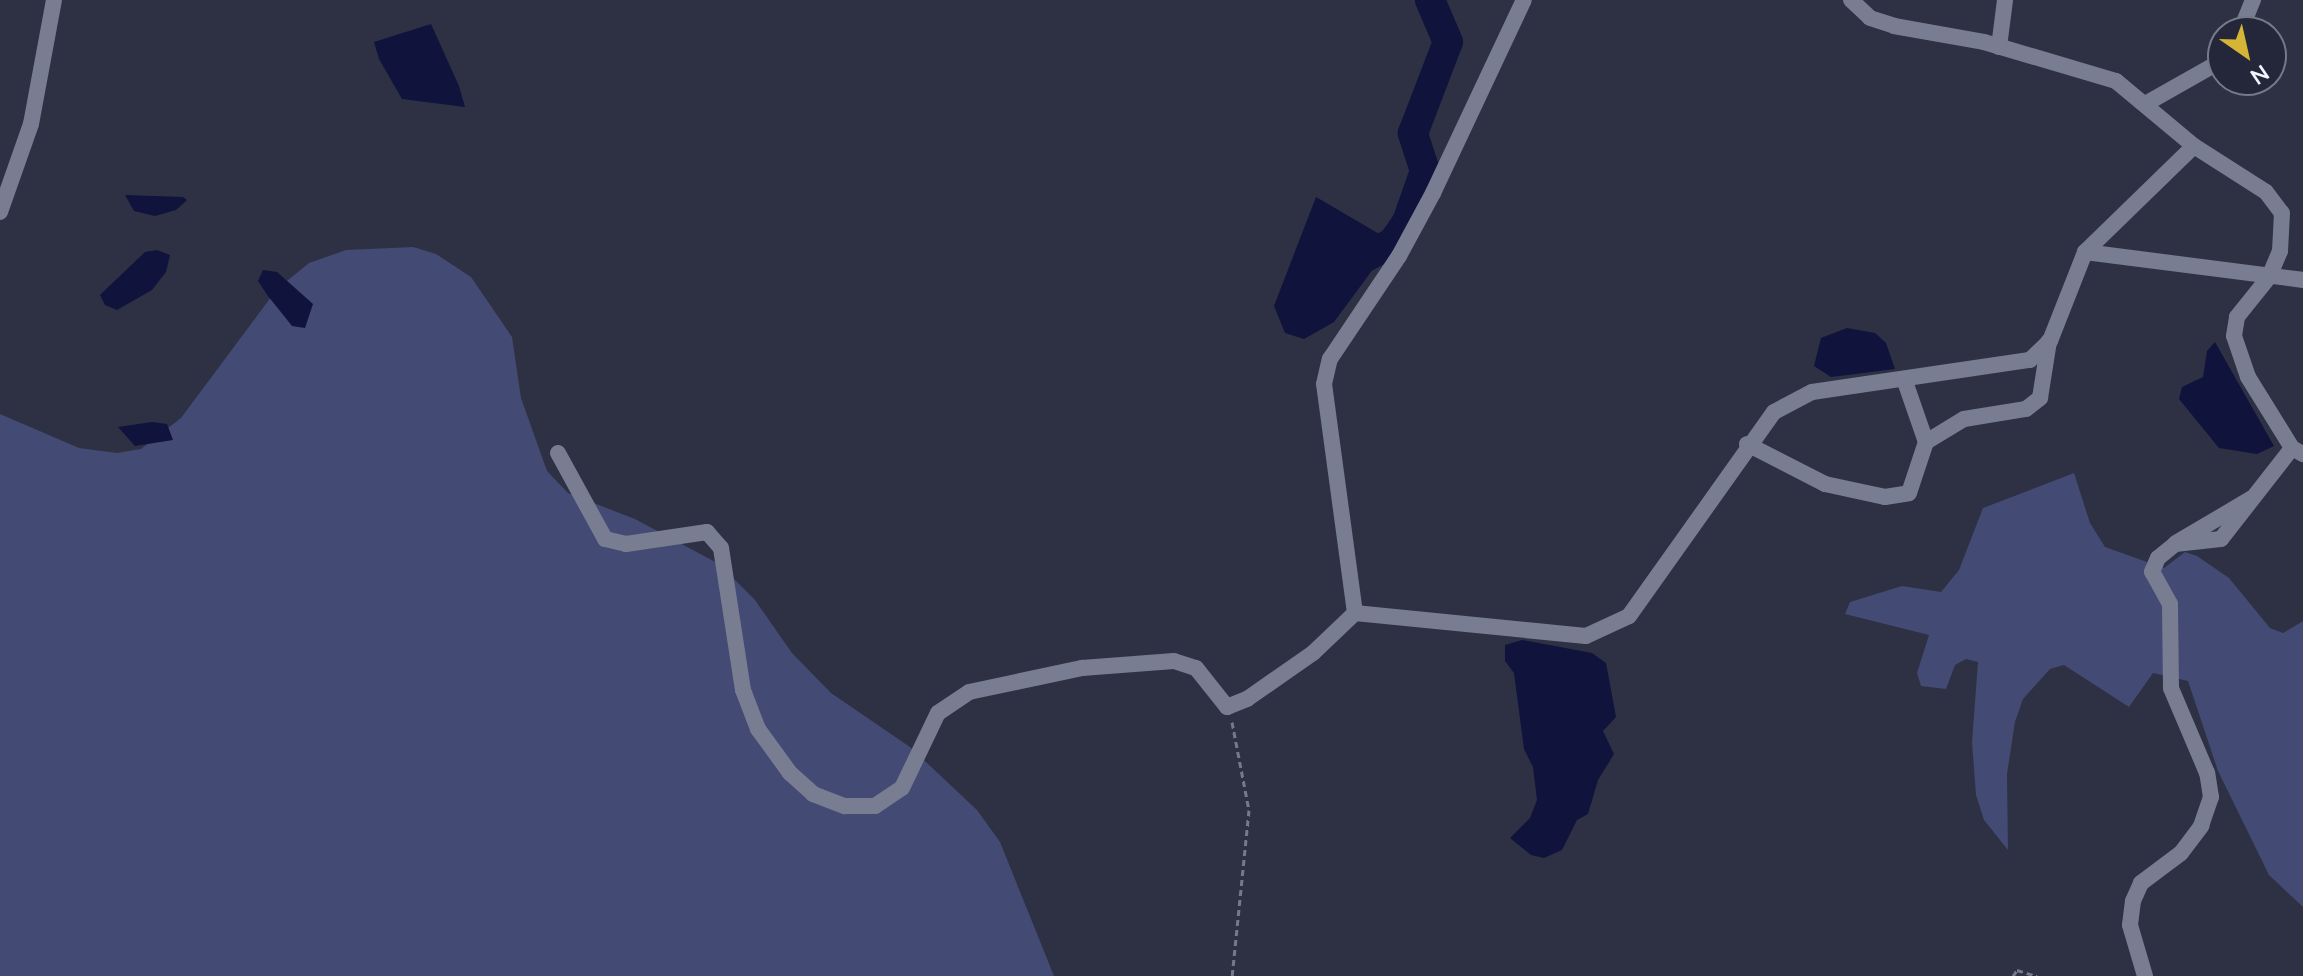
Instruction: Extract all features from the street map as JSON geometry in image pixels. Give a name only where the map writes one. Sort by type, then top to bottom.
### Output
[{"type":"street","points":[[0,212],[31,124],[54,0]]},
{"type":"street","points":[[1355,613],[1326,428],[1327,372],[1433,193],[1524,0]]},
{"type":"street","points":[[1851,0],[1870,18],[1894,26],[1999,47],[2116,81],[2147,103],[2194,146],[2266,192],[2282,213],[2283,237],[2269,277],[2237,317],[2234,336],[2248,377],[2298,451],[2221,539],[2175,544],[2158,558],[2152,572],[2170,604],[2171,688],[2207,773],[2211,797],[2201,826],[2181,853],[2141,883],[2133,901],[2130,925],[2145,976]]},
{"type":"street","points":[[1999,47],[2005,0]]},
{"type":"street","points":[[2147,103],[2207,69]]},
{"type":"street","points":[[1926,442],[1964,419],[2026,409],[2040,398],[2050,341],[2085,252],[2194,146]]},
{"type":"street","points":[[2085,252],[2303,280]]},
{"type":"street","points":[[558,453],[605,539],[626,544],[707,532],[721,548],[743,690],[758,729],[790,773],[813,794],[845,806],[875,806],[902,788],[938,713],[969,692],[1082,668],[1174,661],[1196,668],[1227,707],[1247,699],[1313,653],[1355,613],[1586,636],[1629,616],[1747,444],[1774,412],[1812,392],[2030,360],[2050,341]]},
{"type":"street","points":[[1747,444],[1825,484],[1885,497],[1909,493],[1926,442],[1904,379]]},
{"type":"path","points":[[1227,707],[1249,810],[1232,976]]},
{"type":"path","points":[[2013,976],[2017,970],[2037,976]]},
{"type":"shaded area","points":[[431,24],[459,86],[465,107],[402,99],[379,59],[374,42]]},
{"type":"shaded area","points":[[125,195],[183,197],[187,200],[176,210],[155,216],[134,211]]},
{"type":"shaded area","points":[[1316,197],[1393,242],[1334,322],[1304,339],[1285,333],[1274,306]]},
{"type":"shaded area","points":[[413,247],[436,254],[471,277],[512,337],[521,398],[547,471],[568,493],[635,519],[719,564],[755,600],[792,653],[831,693],[910,747],[977,810],[1000,842],[1054,976],[0,976],[0,414],[79,448],[117,453],[141,449],[181,418],[277,289],[309,263],[346,250]]},
{"type":"shaded area","points":[[157,250],[170,255],[166,272],[152,290],[117,310],[105,305],[100,295],[145,252]]},
{"type":"shaded area","points":[[263,270],[277,272],[313,304],[305,328],[292,326],[268,296],[258,281]]},
{"type":"shaded area","points":[[1847,328],[1875,333],[1886,343],[1895,369],[1831,377],[1814,366],[1821,338]]},
{"type":"shaded area","points":[[2215,342],[2274,446],[2257,454],[2219,448],[2179,399],[2182,387],[2203,377],[2207,351]]},
{"type":"shaded area","points":[[152,422],[167,424],[173,440],[135,446],[118,427]]},
{"type":"shaded area","points":[[2074,473],[2090,523],[2105,547],[2164,568],[2185,552],[2197,556],[2229,578],[2270,628],[2283,633],[2303,621],[2303,907],[2269,875],[2218,771],[2188,681],[2153,673],[2129,707],[2064,665],[2050,669],[2023,699],[2015,722],[2007,774],[2008,850],[1984,820],[1976,795],[1972,742],[1978,662],[1966,659],[1955,665],[1946,689],[1921,686],[1917,673],[1929,635],[1845,614],[1850,602],[1902,586],[1941,592],[1959,570],[1983,508]]},
{"type":"shaded area","points":[[1522,640],[1592,653],[1606,663],[1616,717],[1603,731],[1614,754],[1598,780],[1588,814],[1577,820],[1562,850],[1544,858],[1531,855],[1510,838],[1530,818],[1537,800],[1533,767],[1524,749],[1514,673],[1505,661],[1505,645]]},
{"type":"waterway","points":[[1358,261],[1393,242],[1407,222],[1425,171],[1413,133],[1448,42],[1430,0]]}]
